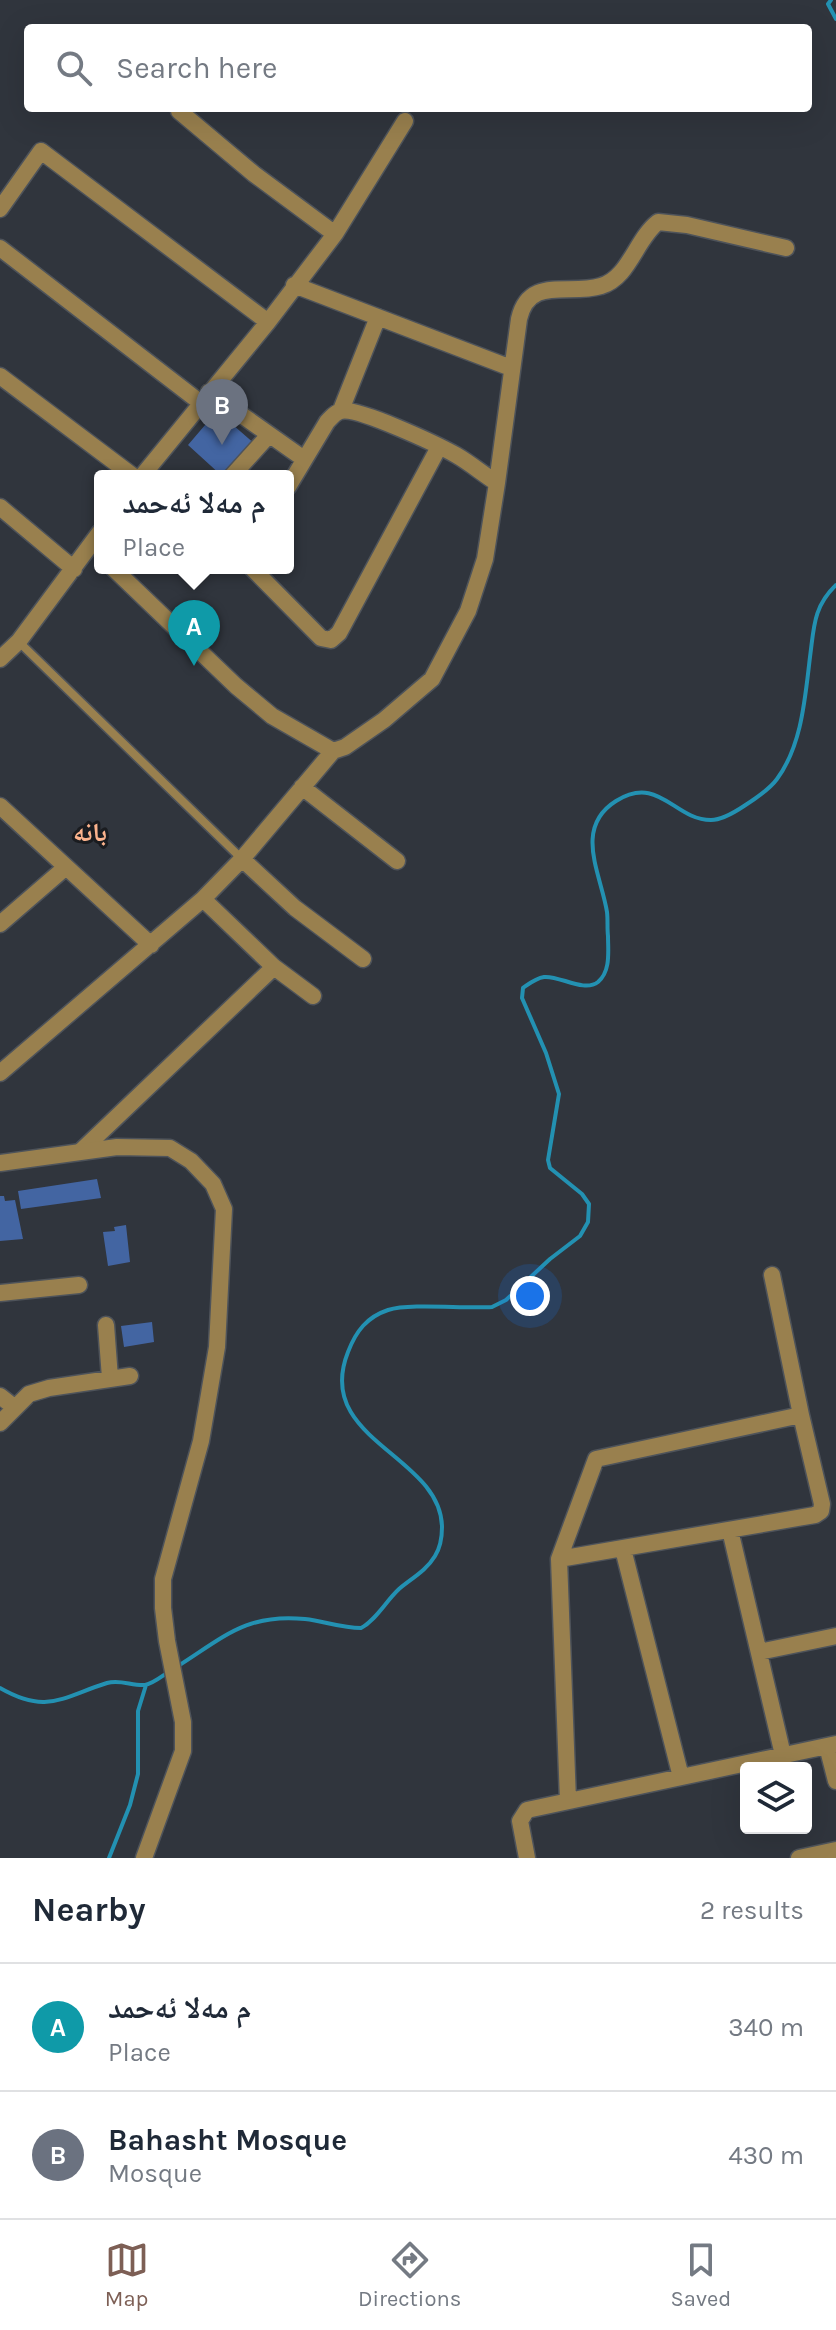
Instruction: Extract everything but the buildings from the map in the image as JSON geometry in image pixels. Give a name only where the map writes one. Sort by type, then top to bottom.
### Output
[{"type":"street","points":[[180,112],[254,174],[335,234]]},
{"type":"street","points":[[147,470],[268,322],[335,234],[405,121]]},
{"type":"street","points":[[0,209],[41,151],[268,322]]},
{"type":"street","points":[[0,1073],[203,899],[242,859],[333,751],[345,747],[384,720],[432,679],[468,611],[485,559],[511,368],[522,304],[529,296],[542,291],[602,286],[615,278],[649,229],[658,222],[687,225],[786,248]]},
{"type":"street","points":[[0,248],[205,397],[304,459]]},
{"type":"street","points":[[294,285],[511,368]]},
{"type":"street","points":[[341,410],[378,317]]},
{"type":"street","points":[[0,376],[136,470]]},
{"type":"street","points":[[294,476],[327,422],[341,410],[373,418],[439,447],[497,483]]},
{"type":"street","points":[[237,470],[269,435]]},
{"type":"street","points":[[258,574],[321,638],[331,640],[339,633],[439,447]]},
{"type":"street","points":[[0,507],[74,569]]},
{"type":"street","points":[[7,650],[94,547]]},
{"type":"street","points":[[119,574],[236,686],[272,716],[333,751]]},
{"type":"street","points":[[302,787],[397,861]]},
{"type":"street","points":[[0,806],[151,945]]},
{"type":"street","points":[[242,859],[295,908],[363,959]]},
{"type":"street","points":[[0,924],[66,867]]},
{"type":"street","points":[[203,899],[274,967],[313,996]]},
{"type":"street","points":[[81,1151],[274,967]]},
{"type":"street","points":[[0,1163],[117,1147],[170,1148],[191,1161],[213,1184],[224,1209],[217,1347],[201,1441],[163,1579],[167,1641],[180,1695],[183,1751],[144,1858]]},
{"type":"street","points":[[559,1559],[815,1515],[821,1511],[822,1504],[772,1275]]},
{"type":"street","points":[[0,1293],[79,1285]]},
{"type":"street","points":[[106,1325],[110,1378]]},
{"type":"street","points":[[0,1423],[29,1394],[130,1376]]},
{"type":"street","points":[[0,1396],[14,1407]]},
{"type":"street","points":[[568,1801],[559,1559],[596,1459],[801,1415]]},
{"type":"street","points":[[730,1530],[783,1755]]},
{"type":"street","points":[[623,1549],[681,1777]]},
{"type":"street","points":[[759,1652],[836,1636]]},
{"type":"street","points":[[527,1858],[520,1821],[527,1810],[832,1745],[836,1781]]},
{"type":"street","points":[[799,1858],[836,1850]]},
{"type":"lane","points":[[7,650],[242,859]]},
{"type":"waterway","points":[[831,0],[828,4],[836,19]]},
{"type":"waterway","points":[[178,1666],[237,1629],[267,1620],[305,1619],[361,1628],[435,1556],[442,1527],[436,1502],[422,1482],[362,1427],[348,1406],[342,1382],[348,1352],[363,1326],[388,1310],[492,1307],[506,1300],[580,1236],[588,1222],[589,1204],[582,1194],[550,1168],[548,1160],[559,1094],[546,1053],[522,998],[523,988],[544,977],[592,985],[605,972],[607,915],[593,852],[593,838],[603,812],[616,801],[631,794],[655,795],[698,818],[715,820],[753,800],[777,779],[792,751],[801,721],[816,618],[823,601],[836,585]]},
{"type":"waterway","points":[[0,1688],[30,1701],[43,1702],[66,1698],[112,1682],[145,1685],[167,1673]]},
{"type":"waterway","points":[[109,1858],[130,1805],[138,1774],[138,1711],[146,1685]]},
{"type":"place","name":"Bahasht Mosque","points":[[222,445]]},
{"type":"place","name":"م مەلا ئەحمد","points":[[194,666]]},
{"type":"district","name":"بانە","points":[[90,832]]}]
